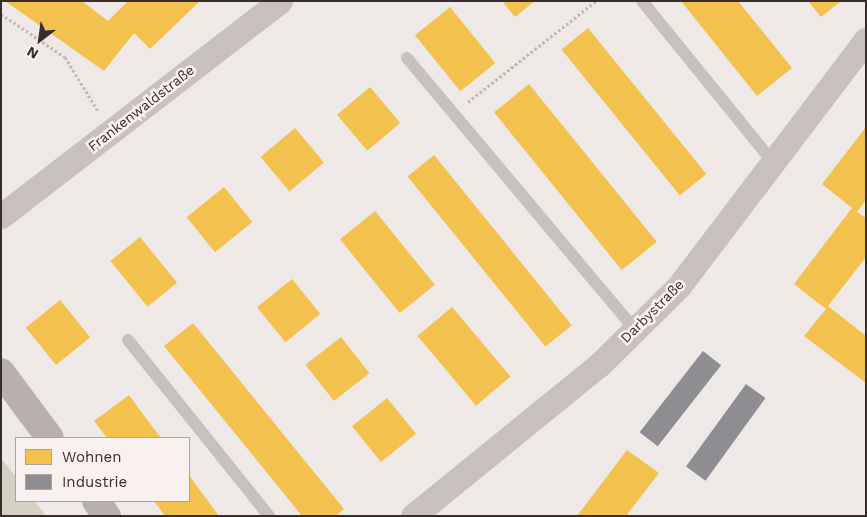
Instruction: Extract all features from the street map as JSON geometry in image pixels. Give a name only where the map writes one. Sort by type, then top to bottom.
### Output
[{"type":"street","name":"Frankenwaldstraße","points":[[1,216],[280,1]]},
{"type":"street","name":"Darbystraße","points":[[413,516],[599,364],[679,286],[772,161],[866,40]]},
{"type":"street","points":[[1,372],[49,437]]},
{"type":"street","points":[[97,502],[107,516]]},
{"type":"lane","points":[[642,1],[772,161]]},
{"type":"lane","points":[[406,58],[634,329]]},
{"type":"lane","points":[[128,340],[269,516]]},
{"type":"path","points":[[454,114],[596,1]]},
{"type":"path","points":[[1,14],[65,57],[100,114]]},
{"type":"shaded area","points":[[1,458],[15,476],[15,502],[36,502],[46,516],[1,516]]},
{"type":"building: Wohnen","points":[[5,1],[82,1],[108,21],[128,1],[200,1],[150,49],[134,33],[104,71]]},
{"type":"building: Wohnen","points":[[502,1],[535,1],[515,17]]},
{"type":"building: Wohnen","points":[[681,1],[738,1],[792,68],[757,96]]},
{"type":"building: Wohnen","points":[[808,1],[841,1],[821,17]]},
{"type":"building: Wohnen","points":[[450,7],[495,63],[460,91],[415,35]]},
{"type":"building: Wohnen","points":[[588,28],[706,174],[680,196],[562,49]]},
{"type":"building: Wohnen","points":[[529,84],[657,242],[622,270],[494,112]]},
{"type":"building: Wohnen","points":[[370,87],[400,123],[367,151],[337,115]]},
{"type":"building: Wohnen","points":[[866,127],[866,200],[857,212],[866,218],[866,257],[828,306],[866,336],[866,383],[804,336],[826,309],[794,284],[852,208],[822,184]]},
{"type":"building: Wohnen","points":[[295,128],[324,162],[289,191],[261,157]]},
{"type":"building: Wohnen","points":[[434,155],[572,325],[545,347],[408,176]]},
{"type":"building: Wohnen","points":[[224,187],[252,222],[215,252],[187,217]]},
{"type":"building: Wohnen","points":[[375,211],[435,285],[400,313],[340,239]]},
{"type":"building: Wohnen","points":[[140,237],[177,283],[148,307],[110,261]]},
{"type":"building: Wohnen","points":[[292,279],[320,314],[285,342],[257,307]]},
{"type":"building: Wohnen","points":[[60,300],[90,337],[56,365],[26,328]]},
{"type":"building: Wohnen","points":[[452,307],[510,377],[476,406],[418,336]]},
{"type":"building: Wohnen","points":[[193,323],[344,509],[336,516],[302,516],[164,346]]},
{"type":"building: Wohnen","points":[[341,337],[369,373],[334,401],[306,365]]},
{"type":"building: Wohnen","points":[[129,395],[160,437],[106,437],[94,421]]},
{"type":"building: Wohnen","points":[[387,398],[416,434],[381,462],[352,426]]},
{"type":"building: Wohnen","points":[[627,450],[659,473],[626,516],[577,516]]},
{"type":"building: Wohnen","points":[[190,476],[219,516],[165,516],[155,502],[190,502]]},
{"type":"building: Industrie","points":[[703,351],[721,365],[658,446],[640,432]]},
{"type":"building: Industrie","points":[[746,384],[765,398],[705,481],[686,467]]}]
